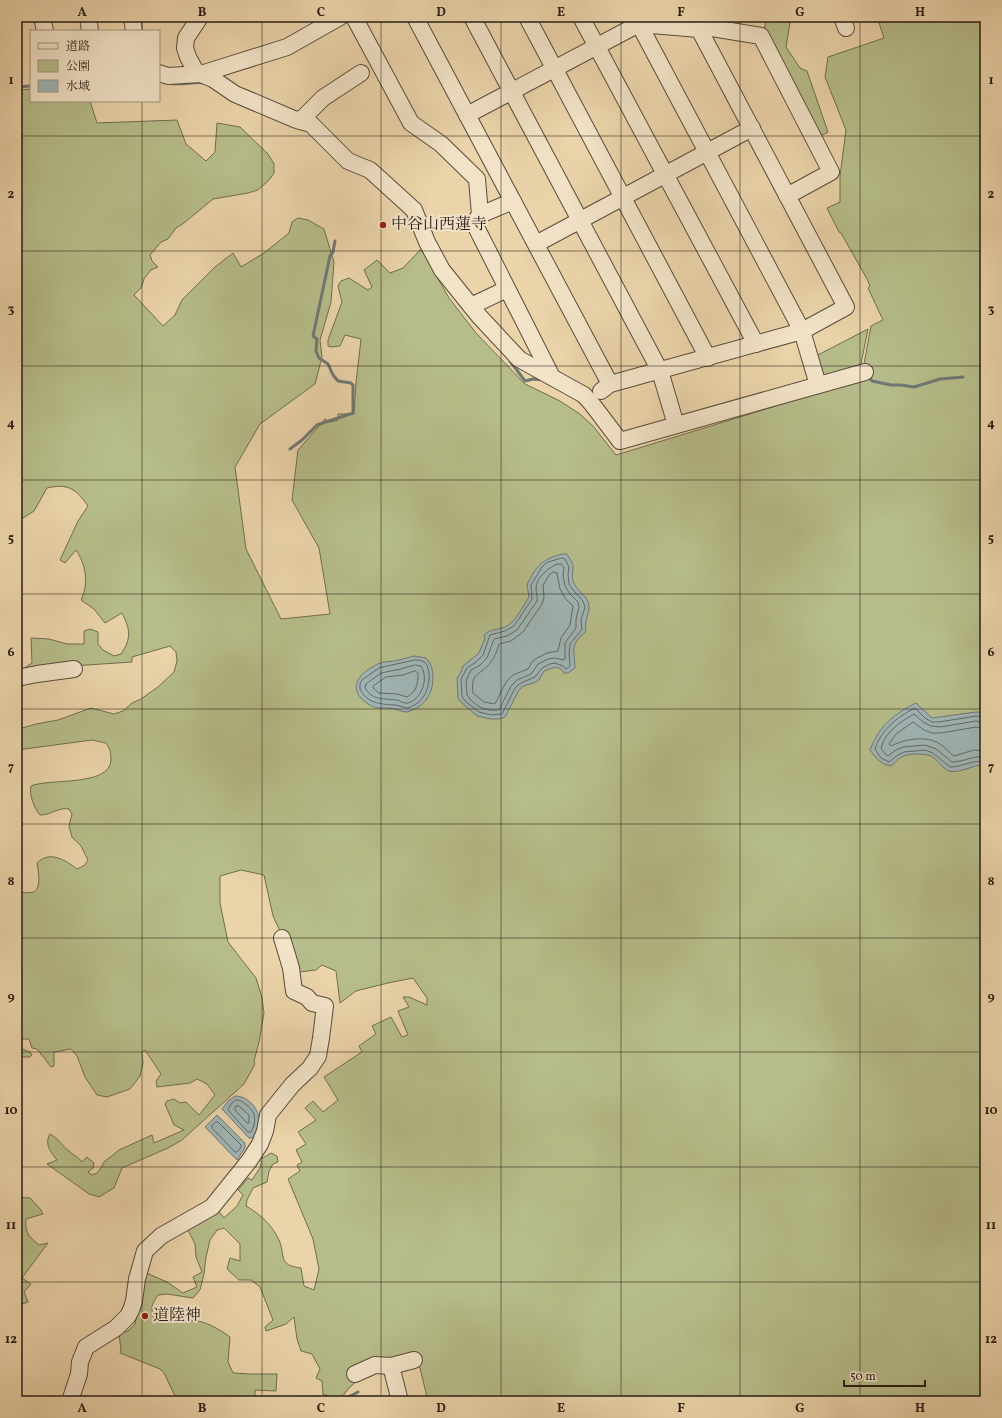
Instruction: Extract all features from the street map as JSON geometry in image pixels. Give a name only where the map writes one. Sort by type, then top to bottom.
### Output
[{"type":"street","points":[[42,17],[45,30]]},
{"type":"street","points":[[88,17],[90,30]]},
{"type":"street","points":[[132,17],[134,30]]},
{"type":"street","points":[[200,17],[186,38],[185,48],[195,70],[235,94],[300,121],[311,124],[348,161],[370,170],[414,210],[427,242],[442,270],[471,306],[520,359],[584,395],[598,393],[660,371],[802,331],[846,307],[699,29]]},
{"type":"street","points":[[160,73],[168,76],[201,74],[287,47],[340,17]]},
{"type":"street","points":[[354,17],[368,68],[411,123],[441,144],[477,179],[480,215]]},
{"type":"street","points":[[415,17],[536,244],[598,393],[620,441],[865,372]]},
{"type":"street","points":[[472,17],[660,371],[676,425]]},
{"type":"street","points":[[527,17],[624,197],[708,358]]},
{"type":"street","points":[[581,17],[756,344]]},
{"type":"street","points":[[467,115],[639,24],[699,29],[706,28],[761,36],[831,172],[788,196]]},
{"type":"street","points":[[639,24],[802,331],[818,385]]},
{"type":"street","points":[[300,121],[322,98],[368,68]]},
{"type":"street","points":[[536,244],[752,128]]},
{"type":"street","points":[[513,201],[480,215],[474,223],[552,377]]},
{"type":"street","points":[[471,306],[507,289]]},
{"type":"street","points":[[17,678],[74,669]]},
{"type":"street","points":[[70,1401],[79,1374],[80,1362],[86,1347],[116,1328],[128,1316],[134,1301],[137,1279],[145,1251],[161,1236],[212,1207],[249,1161],[260,1144],[265,1131],[268,1115],[292,1085],[310,1068],[318,1056],[322,1038],[324,1006],[312,1003],[307,997],[294,990],[282,938]]},
{"type":"street","points":[[355,1374],[375,1365],[391,1366],[414,1360]]},
{"type":"street","points":[[391,1366],[400,1401]]},
{"type":"green space","points":[[766,17],[791,17],[786,47],[800,68],[807,71],[828,132],[817,138],[764,34]]},
{"type":"green space","points":[[898,17],[985,17],[985,1401],[428,1401],[417,1356],[357,1381],[341,1398],[330,1401],[327,1395],[323,1395],[322,1381],[316,1378],[320,1369],[312,1354],[301,1351],[297,1339],[294,1317],[286,1324],[266,1331],[265,1327],[273,1320],[260,1287],[251,1280],[239,1280],[227,1269],[230,1258],[240,1261],[240,1244],[224,1228],[217,1230],[210,1240],[200,1290],[193,1298],[167,1294],[158,1295],[152,1310],[154,1315],[162,1320],[188,1319],[208,1324],[222,1331],[230,1337],[228,1362],[233,1373],[277,1374],[276,1391],[255,1390],[255,1401],[181,1401],[174,1394],[164,1373],[160,1369],[120,1353],[121,1349],[119,1334],[128,1331],[135,1324],[144,1272],[167,1282],[183,1293],[197,1287],[193,1277],[202,1272],[196,1257],[195,1244],[186,1226],[215,1206],[224,1218],[237,1206],[243,1195],[238,1190],[248,1178],[252,1180],[261,1166],[260,1165],[262,1162],[259,1160],[271,1153],[277,1156],[278,1162],[273,1164],[269,1171],[267,1182],[253,1188],[247,1200],[246,1206],[261,1216],[269,1225],[279,1240],[285,1262],[293,1267],[301,1268],[304,1286],[314,1290],[319,1269],[313,1239],[288,1179],[300,1171],[297,1165],[302,1162],[296,1150],[306,1144],[298,1132],[316,1120],[305,1108],[313,1101],[323,1112],[338,1100],[324,1077],[362,1052],[359,1046],[376,1034],[372,1026],[391,1017],[402,1037],[408,1035],[398,1011],[409,1007],[403,997],[409,997],[427,1005],[427,998],[413,978],[356,991],[340,1003],[336,971],[322,965],[316,970],[299,972],[273,916],[264,875],[241,870],[220,876],[220,903],[228,942],[256,978],[262,998],[264,1013],[254,1061],[255,1064],[244,1084],[182,1140],[168,1148],[122,1168],[114,1188],[99,1197],[89,1194],[47,1164],[57,1160],[48,1145],[48,1138],[50,1134],[82,1162],[87,1157],[94,1163],[93,1168],[88,1172],[92,1175],[97,1173],[104,1162],[119,1150],[152,1135],[154,1143],[184,1130],[174,1125],[165,1104],[167,1101],[174,1099],[180,1103],[186,1102],[199,1115],[215,1095],[207,1084],[197,1079],[190,1083],[157,1087],[156,1081],[161,1074],[145,1050],[142,1052],[143,1063],[140,1076],[130,1089],[107,1097],[97,1095],[85,1077],[77,1056],[71,1049],[54,1052],[54,1066],[51,1067],[37,1049],[32,1048],[29,1039],[17,1039],[17,886],[24,893],[34,892],[39,882],[37,863],[47,857],[57,858],[68,862],[77,869],[85,865],[88,860],[81,846],[72,837],[69,826],[72,814],[69,809],[62,809],[40,815],[32,801],[31,786],[90,778],[101,774],[108,769],[111,755],[106,743],[92,740],[17,750],[17,731],[36,724],[58,720],[91,708],[114,714],[123,711],[132,703],[141,699],[158,687],[174,672],[177,661],[176,652],[170,646],[132,657],[132,662],[72,666],[17,673],[32,663],[31,638],[49,639],[67,644],[84,644],[84,631],[90,629],[98,632],[98,644],[103,650],[114,656],[121,654],[127,643],[129,634],[127,624],[122,613],[105,623],[94,609],[81,600],[86,581],[84,568],[76,550],[65,563],[60,560],[78,521],[88,506],[79,495],[66,487],[61,486],[47,488],[34,511],[17,522],[17,90],[30,89],[30,102],[90,102],[97,123],[177,120],[186,144],[206,161],[215,152],[217,123],[240,127],[268,154],[274,164],[274,173],[258,190],[213,199],[176,228],[168,239],[161,242],[150,255],[152,261],[158,267],[151,270],[144,279],[141,288],[134,295],[163,326],[175,315],[182,300],[215,267],[233,253],[241,267],[264,253],[289,233],[292,222],[298,218],[308,220],[324,229],[334,262],[331,302],[320,340],[322,357],[315,384],[260,424],[235,467],[246,549],[281,619],[330,614],[319,548],[292,500],[298,450],[325,419],[330,422],[338,420],[338,414],[354,414],[361,339],[345,335],[340,346],[332,347],[328,346],[328,340],[342,302],[338,286],[341,281],[349,278],[368,290],[372,287],[364,270],[377,260],[390,273],[403,268],[421,249],[449,298],[476,333],[525,384],[560,401],[580,414],[593,426],[616,455],[861,380],[871,326],[883,320],[868,288],[870,286],[867,279],[841,233],[839,232],[827,208],[840,202],[840,176],[846,130],[825,77],[828,57],[884,38],[879,23]]},
{"type":"green space","points":[[868,329],[860,369],[821,380],[814,357]]},
{"type":"green space","points":[[17,1047],[30,1052],[32,1055],[30,1057],[17,1057]]},
{"type":"green space","points":[[17,1197],[30,1198],[41,1210],[43,1214],[26,1219],[26,1228],[30,1237],[39,1245],[48,1243],[22,1278],[31,1284],[24,1292],[28,1302],[17,1306]]},
{"type":"water","points":[[567,554],[571,561],[573,566],[573,581],[587,599],[589,606],[586,631],[577,640],[574,647],[575,668],[568,673],[564,673],[561,669],[555,667],[544,671],[539,680],[523,686],[519,690],[505,717],[491,719],[477,716],[458,698],[457,678],[463,666],[479,653],[485,638],[484,635],[486,633],[509,625],[516,618],[529,597],[527,585],[536,569],[549,558]]},
{"type":"water","points":[[414,656],[426,658],[431,665],[433,679],[429,696],[418,707],[406,712],[392,708],[374,707],[367,703],[357,693],[356,688],[359,678],[368,670],[380,663],[396,661]]},
{"type":"water","points":[[916,703],[932,718],[976,712],[981,712],[985,715],[985,769],[983,765],[953,772],[944,768],[931,756],[924,754],[911,754],[903,756],[891,766],[884,764],[874,756],[870,750],[883,727],[894,716]]},
{"type":"water","points":[[235,1096],[249,1101],[258,1112],[259,1124],[253,1138],[249,1138],[222,1109],[228,1101]]},
{"type":"water","points":[[217,1115],[245,1143],[245,1148],[237,1160],[205,1127]]},
{"type":"waterway","points":[[169,83],[205,83]]},
{"type":"waterway","points":[[17,87],[30,86]]},
{"type":"waterway","points":[[290,449],[302,440],[317,425],[353,413],[353,385],[351,383],[338,381],[333,375],[328,364],[319,358],[316,351],[317,339],[313,336],[330,256],[333,252],[335,241]]},
{"type":"waterway","points":[[510,361],[525,381],[533,379],[544,380]]},
{"type":"waterway","points":[[867,377],[869,377],[872,381],[891,385],[914,387],[940,379],[963,377]]},
{"type":"waterway","points":[[341,1401],[358,1392]]},
{"type":"place","name":"中谷山西蓮寺","points":[[383,225]]},
{"type":"place","name":"道陸神","points":[[145,1316]]}]
